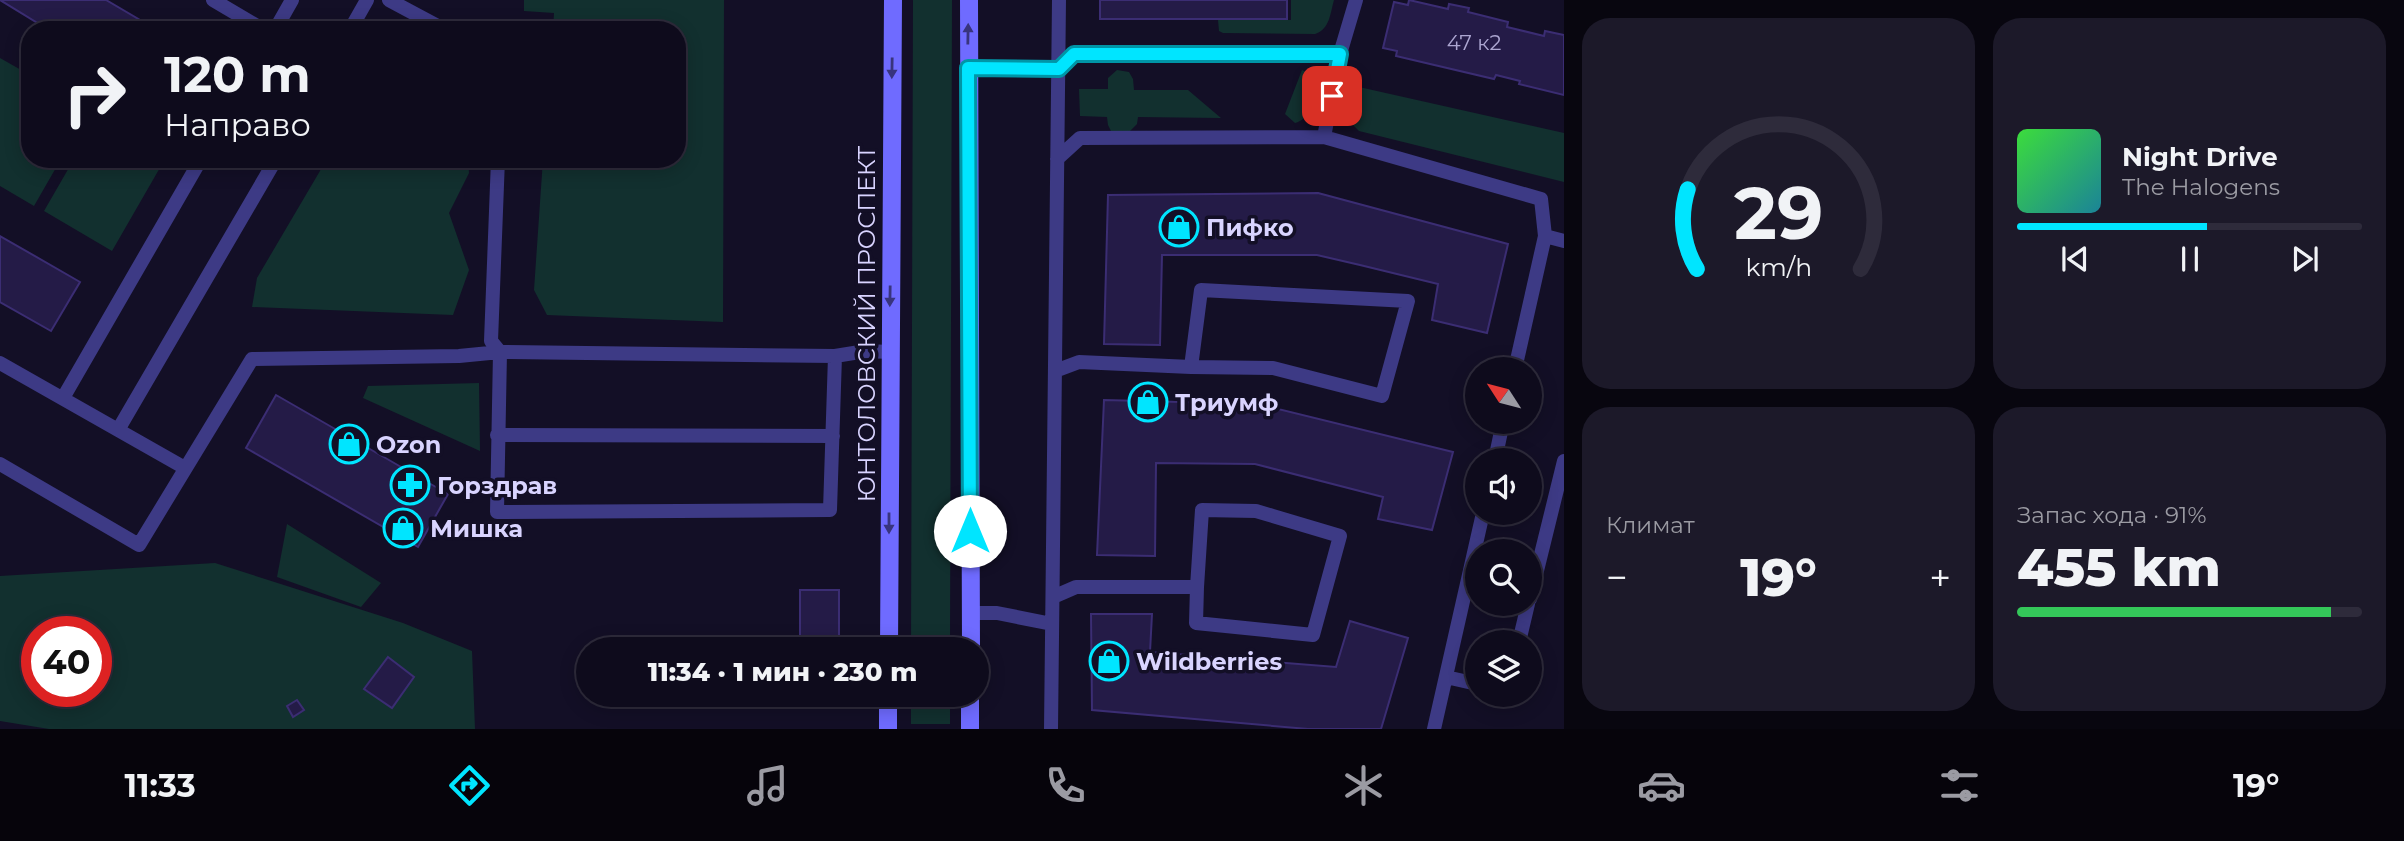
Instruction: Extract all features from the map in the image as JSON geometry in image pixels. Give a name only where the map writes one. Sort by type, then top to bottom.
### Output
[{"type":"street","name":"ЮНТОЛОВСКИЙ ПРОСПЕКТ","points":[[888,637],[893,0]]},
{"type":"street","points":[[969,0],[971,637]]},
{"type":"street","points":[[888,707],[888,729]]},
{"type":"street","points":[[970,707],[970,729]]},
{"type":"lane","points":[[213,0],[249,21]]},
{"type":"lane","points":[[280,21],[292,0]]},
{"type":"lane","points":[[355,21],[368,0]]},
{"type":"lane","points":[[389,0],[428,21]]},
{"type":"lane","points":[[1051,729],[1059,0]]},
{"type":"lane","points":[[1324,137],[1340,54],[1356,0]]},
{"type":"lane","points":[[968,68],[1059,69],[1074,54],[1340,54]]},
{"type":"lane","points":[[1057,159],[1080,138],[1324,137],[1541,199],[1545,236],[1518,357]]},
{"type":"lane","points":[[64,398],[196,168]]},
{"type":"lane","points":[[118,430],[271,168]]},
{"type":"lane","points":[[498,168],[491,341],[500,352],[497,512],[830,510],[835,356]]},
{"type":"lane","points":[[1545,236],[1564,240]]},
{"type":"lane","points":[[1055,371],[1079,362],[1191,367],[1273,368],[1382,396],[1408,300],[1201,290],[1191,367]]},
{"type":"lane","points":[[0,464],[139,545],[252,359],[459,356],[500,352],[835,356],[866,351],[890,352]]},
{"type":"lane","points":[[0,363],[185,468]]},
{"type":"lane","points":[[497,435],[833,436]]},
{"type":"lane","points":[[1542,550],[1564,461]]},
{"type":"lane","points":[[1202,510],[1256,510],[1340,536],[1313,635],[1196,623],[1197,587],[1202,510]]},
{"type":"lane","points":[[1434,729],[1480,525]]},
{"type":"lane","points":[[1053,597],[1076,587],[1197,587]]},
{"type":"lane","points":[[971,613],[997,613],[1052,624]]},
{"type":"lane","points":[[1446,677],[1465,681]]},
{"type":"green space","points":[[524,0],[724,0],[723,322],[547,315],[534,290],[542,168],[686,168],[686,21],[554,21],[554,13],[524,11]]},
{"type":"green space","points":[[913,0],[952,0],[950,637],[911,637]]},
{"type":"green space","points":[[1291,0],[1334,0],[1324,29],[1315,34],[1219,31],[1218,20],[1291,20]]},
{"type":"green space","points":[[0,58],[21,70],[21,168],[56,168],[34,206],[0,186]]},
{"type":"green space","points":[[1117,70],[1129,72],[1134,90],[1188,90],[1221,118],[1138,117],[1137,124],[1125,136],[1112,133],[1107,117],[1080,116],[1079,89],[1108,89],[1108,78]]},
{"type":"green space","points":[[1302,70],[1313,75],[1315,89],[1310,110],[1295,123],[1285,114]]},
{"type":"green space","points":[[1359,87],[1564,133],[1564,182],[1359,131],[1350,122]]},
{"type":"green space","points":[[69,168],[160,168],[112,251],[44,211]]},
{"type":"green space","points":[[322,168],[469,168],[469,173],[449,213],[469,270],[453,315],[252,307],[257,278]]},
{"type":"green space","points":[[479,383],[480,451],[363,398],[368,386]]},
{"type":"green space","points":[[287,524],[381,583],[361,607],[277,577]]},
{"type":"green space","points":[[215,563],[403,623],[472,651],[475,729],[49,729],[0,721],[0,576]]},
{"type":"green space","points":[[911,707],[950,707],[950,724],[911,724]]},
{"type":"building","points":[[0,0],[106,0],[142,21],[34,21]]},
{"type":"building","points":[[1100,0],[1287,0],[1287,19],[1100,19]]},
{"type":"building","points":[[1409,0],[1448,9],[1449,4],[1469,8],[1468,12],[1508,22],[1507,27],[1544,36],[1545,31],[1564,35],[1564,95],[1519,84],[1520,81],[1496,75],[1494,79],[1396,56],[1397,51],[1383,48],[1394,2],[1408,5]]},
{"type":"building","points":[[1318,193],[1508,244],[1487,333],[1432,320],[1438,284],[1360,265],[1317,255],[1162,255],[1160,345],[1104,344],[1108,195]]},
{"type":"building","points":[[0,236],[80,282],[51,331],[0,302]]},
{"type":"building","points":[[276,395],[448,494],[418,547],[246,448]]},
{"type":"building","points":[[1104,400],[1258,404],[1453,452],[1432,530],[1378,519],[1383,497],[1255,464],[1156,463],[1155,556],[1097,555]]},
{"type":"building","points":[[800,590],[839,590],[839,637],[800,637]]},
{"type":"building","points":[[1091,614],[1152,614],[1150,652],[1336,667],[1350,621],[1408,638],[1381,729],[1308,729],[1092,710]]},
{"type":"building","points":[[388,657],[414,677],[392,708],[364,689]]},
{"type":"building","points":[[297,700],[304,710],[293,717],[287,706]]},
{"type":"place","name":"Пифко","points":[[1179,227]]},
{"type":"place","name":"Триумф","points":[[1148,402]]},
{"type":"place","name":"Ozon","points":[[349,444]]},
{"type":"place","name":"Горздрав","points":[[410,485]]},
{"type":"place","name":"Мишка","points":[[403,528]]},
{"type":"place","name":"Wildberries","points":[[1109,661]]},
{"type":"route","points":[[970,531],[968,68],[1059,69],[1074,54],[1340,54],[1332,96]]}]
